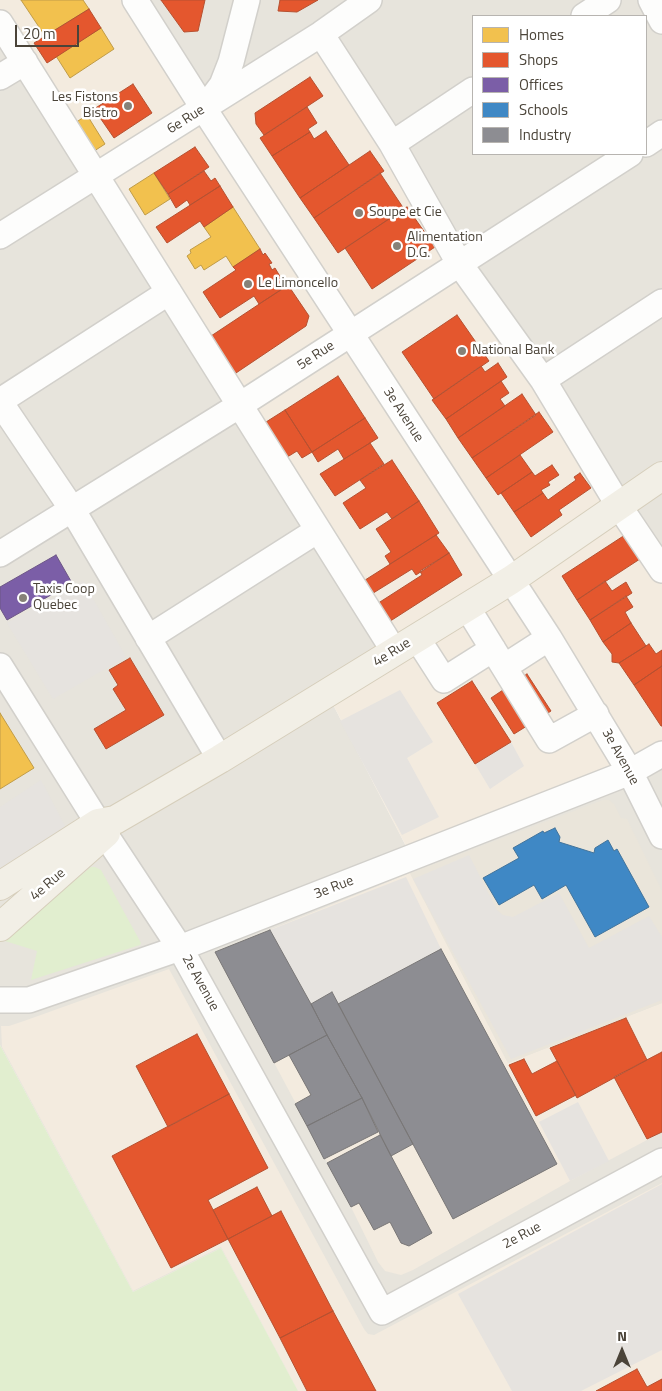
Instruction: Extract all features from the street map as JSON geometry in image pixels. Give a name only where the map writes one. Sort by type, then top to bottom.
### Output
[{"type":"main road","name":"4e Rue","points":[[0,886],[220,759],[511,580],[662,476]]},
{"type":"main road","name":"4e Rue","points":[[0,927],[106,826]]},
{"type":"street","name":"3e Avenue","points":[[135,0],[549,638],[630,772],[662,836]]},
{"type":"street","points":[[204,109],[222,85],[231,62],[247,0]]},
{"type":"street","name":"6e Rue","points":[[0,236],[204,109],[321,34],[369,0]]},
{"type":"street","points":[[586,15],[608,0]]},
{"type":"street","points":[[651,0],[662,21]]},
{"type":"street","points":[[0,22],[318,530],[406,644],[444,680],[549,638]]},
{"type":"street","points":[[321,34],[392,144],[459,263],[543,380],[619,506],[662,570]]},
{"type":"street","points":[[0,77],[25,62]]},
{"type":"street","points":[[392,144],[472,91]]},
{"type":"street","points":[[647,143],[662,133]]},
{"type":"street","name":"5e Rue","points":[[0,554],[240,405],[628,155]]},
{"type":"street","points":[[169,292],[0,402],[72,510],[220,759]]},
{"type":"street","points":[[543,380],[662,302]]},
{"type":"street","points":[[148,638],[318,530]]},
{"type":"street","points":[[467,607],[548,740],[596,714]]},
{"type":"street","name":"2e Avenue","points":[[0,666],[106,826],[180,948],[382,1312]]},
{"type":"street","name":"3e Rue","points":[[0,1000],[29,1000],[180,948],[630,772],[662,754]]},
{"type":"street","name":"2e Rue","points":[[382,1312],[662,1161]]},
{"type":"shaded area","points":[[0,0],[135,0],[204,109],[321,37],[662,556],[662,746],[407,848],[327,693],[394,652],[0,23]]},
{"type":"shaded area","points":[[135,0],[662,0],[662,556],[204,109]]},
{"type":"shaded area","points":[[0,23],[394,651],[327,693],[411,856],[662,746],[662,1391],[298,1391],[221,1248],[133,1292],[0,1045]]},
{"type":"shaded area","points":[[83,581],[126,657],[53,699],[7,623]]},
{"type":"shaded area","points":[[400,690],[433,742],[407,758],[439,817],[402,835],[340,721]]},
{"type":"shaded area","points":[[511,742],[524,766],[490,789],[475,764]]},
{"type":"shaded area","points":[[41,780],[66,828],[0,870],[0,807]]},
{"type":"shaded area","points":[[603,800],[609,800],[614,804],[621,818],[627,819],[662,891],[662,1003],[508,1063],[410,873]]},
{"type":"shaded area","points":[[469,855],[497,910],[503,915],[513,917],[559,893],[589,948],[649,916],[662,937],[662,1000],[511,1059],[413,879]]},
{"type":"shaded area","points":[[410,873],[508,1063],[662,1003],[662,1132],[401,1275],[385,1271],[378,1262],[351,1207],[215,952]]},
{"type":"shaded area","points":[[406,877],[441,949],[338,1004],[332,992],[311,1004],[270,930]]},
{"type":"shaded area","points":[[169,969],[368,1334],[374,1335],[662,1183],[662,1391],[298,1391],[221,1247],[133,1291],[2,1047],[1,1026],[9,1026],[24,1021]]},
{"type":"shaded area","points":[[578,1102],[609,1161],[570,1181],[539,1122]]},
{"type":"shaded area","points":[[662,1184],[662,1350],[581,1391],[512,1391],[458,1294]]},
{"type":"green space","points":[[91,867],[101,870],[141,943],[140,945],[31,980],[37,951],[5,941],[14,931]]},
{"type":"green space","points":[[0,1045],[133,1292],[221,1248],[298,1391],[0,1391]]},
{"type":"building: Homes","points":[[21,0],[83,0],[89,9],[45,36]]},
{"type":"building: Homes","points":[[101,28],[114,49],[70,78],[56,56]]},
{"type":"building: Homes","points":[[87,115],[105,144],[88,155],[69,127]]},
{"type":"building: Homes","points":[[154,173],[170,199],[145,215],[129,189]]},
{"type":"building: Homes","points":[[233,207],[260,249],[233,267],[226,256],[204,270],[201,265],[195,269],[187,256],[191,253],[190,250],[211,237],[204,227]]},
{"type":"building: Homes","points":[[0,713],[34,768],[0,789]]},
{"type":"building: Shops","points":[[161,0],[205,0],[198,31],[184,32]]},
{"type":"building: Shops","points":[[280,0],[318,0],[297,12],[278,11]]},
{"type":"building: Shops","points":[[89,9],[101,28],[47,63],[34,43]]},
{"type":"building: Shops","points":[[310,77],[323,96],[264,135],[256,124],[255,113]]},
{"type":"building: Shops","points":[[133,84],[152,113],[114,138],[94,109]]},
{"type":"building: Shops","points":[[307,107],[317,123],[308,129],[310,132],[272,156],[260,138]]},
{"type":"building: Shops","points":[[326,131],[349,165],[300,198],[272,156],[310,132],[314,139]]},
{"type":"building: Shops","points":[[195,147],[209,167],[168,194],[154,173]]},
{"type":"building: Shops","points":[[370,151],[384,171],[314,218],[300,198]]},
{"type":"building: Shops","points":[[204,171],[211,181],[215,178],[220,186],[190,205],[187,200],[176,208],[168,194]]},
{"type":"building: Shops","name":"Soupe et Cie","points":[[380,173],[404,209],[338,253],[314,218]]},
{"type":"building: Shops","points":[[220,186],[233,207],[204,227],[200,221],[167,243],[156,227]]},
{"type":"building: Shops","points":[[407,207],[435,247],[372,289],[345,248]]},
{"type":"building: Shops","name":"Le Limoncello","points":[[260,249],[263,255],[265,253],[272,263],[269,264],[272,270],[275,268],[281,278],[278,279],[284,288],[259,304],[254,296],[220,318],[203,292],[236,270],[233,267]]},
{"type":"building: Shops","points":[[288,285],[309,316],[306,326],[233,375],[208,338]]},
{"type":"building: Shops","points":[[457,315],[489,361],[434,399],[402,352]]},
{"type":"building: Shops","points":[[498,363],[507,377],[446,419],[432,400],[481,366],[485,372]]},
{"type":"building: Shops","points":[[338,376],[365,418],[312,452],[285,410]]},
{"type":"building: Shops","points":[[501,381],[509,393],[500,399],[505,406],[458,438],[446,419]]},
{"type":"building: Shops","points":[[522,394],[536,415],[472,458],[458,438]]},
{"type":"building: Shops","points":[[285,410],[312,452],[302,458],[297,451],[284,459],[255,429]]},
{"type":"building: Shops","points":[[539,412],[553,432],[486,478],[472,458]]},
{"type":"building: Shops","points":[[365,418],[378,438],[344,459],[338,449],[318,462],[312,452]]},
{"type":"building: Shops","points":[[370,443],[384,464],[335,496],[320,474]]},
{"type":"building: Shops","points":[[520,455],[532,472],[498,495],[486,478]]},
{"type":"building: Shops","points":[[392,460],[419,501],[392,519],[387,512],[360,529],[343,503],[366,488],[360,480]]},
{"type":"building: Shops","points":[[552,465],[559,475],[548,482],[550,485],[541,490],[543,493],[514,512],[501,493],[532,472],[535,476]]},
{"type":"building: Shops","points":[[580,473],[591,488],[559,510],[562,515],[531,537],[514,512],[543,493],[548,500],[576,480],[574,477]]},
{"type":"building: Shops","points":[[419,501],[439,533],[390,564],[385,556],[391,552],[376,529]]},
{"type":"building: Shops","points":[[628,533],[643,557],[577,600],[562,576]]},
{"type":"building: Shops","points":[[436,535],[449,553],[416,575],[412,569],[370,595],[362,582]]},
{"type":"building: Shops","points":[[449,553],[462,575],[381,627],[369,609],[422,575],[420,571]]},
{"type":"building: Shops","points":[[605,581],[612,591],[626,582],[632,593],[590,620],[577,600]]},
{"type":"building: Shops","points":[[626,596],[633,607],[625,612],[631,623],[603,642],[590,620]]},
{"type":"building: Shops","points":[[631,623],[646,646],[619,663],[612,662],[612,654],[603,642]]},
{"type":"building: Shops","points":[[649,644],[656,654],[662,650],[662,666],[634,685],[619,663]]},
{"type":"building: Shops","points":[[130,658],[164,715],[106,749],[94,729],[126,710],[113,689],[118,685],[109,670]]},
{"type":"building: Shops","points":[[662,666],[662,726],[661,726],[634,685]]},
{"type":"building: Shops","points":[[527,674],[551,711],[514,734],[491,698]]},
{"type":"building: Shops","points":[[472,681],[511,742],[475,764],[437,703]]},
{"type":"building: Shops","points":[[626,1018],[647,1060],[577,1098],[550,1048]]},
{"type":"building: Shops","points":[[197,1034],[229,1094],[168,1127],[136,1066]]},
{"type":"building: Shops","points":[[662,1052],[662,1132],[647,1139],[614,1077]]},
{"type":"building: Shops","points":[[524,1059],[532,1074],[557,1061],[576,1095],[536,1116],[509,1065]]},
{"type":"building: Shops","points":[[229,1094],[268,1168],[208,1200],[228,1239],[171,1268],[112,1156]]},
{"type":"building: Shops","points":[[257,1187],[272,1216],[228,1239],[213,1210]]},
{"type":"building: Shops","points":[[281,1211],[333,1311],[280,1338],[228,1239]]},
{"type":"building: Shops","points":[[333,1311],[376,1391],[307,1391],[280,1338]]},
{"type":"building: Shops","points":[[637,1369],[647,1387],[662,1379],[662,1391],[596,1391]]},
{"type":"building: Offices","name":"Taxis Coop Quebec","points":[[56,555],[72,583],[7,620],[0,608],[0,587]]},
{"type":"building: Schools","points":[[555,828],[560,837],[559,842],[594,853],[595,848],[608,840],[614,851],[617,849],[649,907],[595,937],[566,885],[542,899],[534,885],[499,905],[483,878],[519,858],[513,848],[543,831],[544,833]]},
{"type":"building: Industry","points":[[270,930],[327,1035],[274,1063],[215,952]]},
{"type":"building: Industry","points":[[441,949],[557,1164],[453,1219],[338,1004]]},
{"type":"building: Industry","points":[[332,992],[413,1144],[391,1156],[311,1004]]},
{"type":"building: Industry","points":[[327,1035],[362,1098],[307,1126],[295,1104],[311,1095],[289,1055]]},
{"type":"building: Industry","points":[[362,1098],[378,1132],[324,1159],[307,1126]]},
{"type":"building: Industry","points":[[380,1135],[432,1233],[409,1246],[401,1243],[390,1222],[374,1230],[359,1203],[351,1207],[327,1163]]},
{"type":"place","name":"Les Fistons Bistro","points":[[128,106]]},
{"type":"place","name":"Soupe et Cie","points":[[359,213]]},
{"type":"place","name":"Alimentation D.G.","points":[[397,246]]},
{"type":"place","name":"Le Limoncello","points":[[248,284]]},
{"type":"place","name":"National Bank","points":[[462,351]]},
{"type":"place","name":"Taxis Coop Quebec","points":[[23,598]]}]
